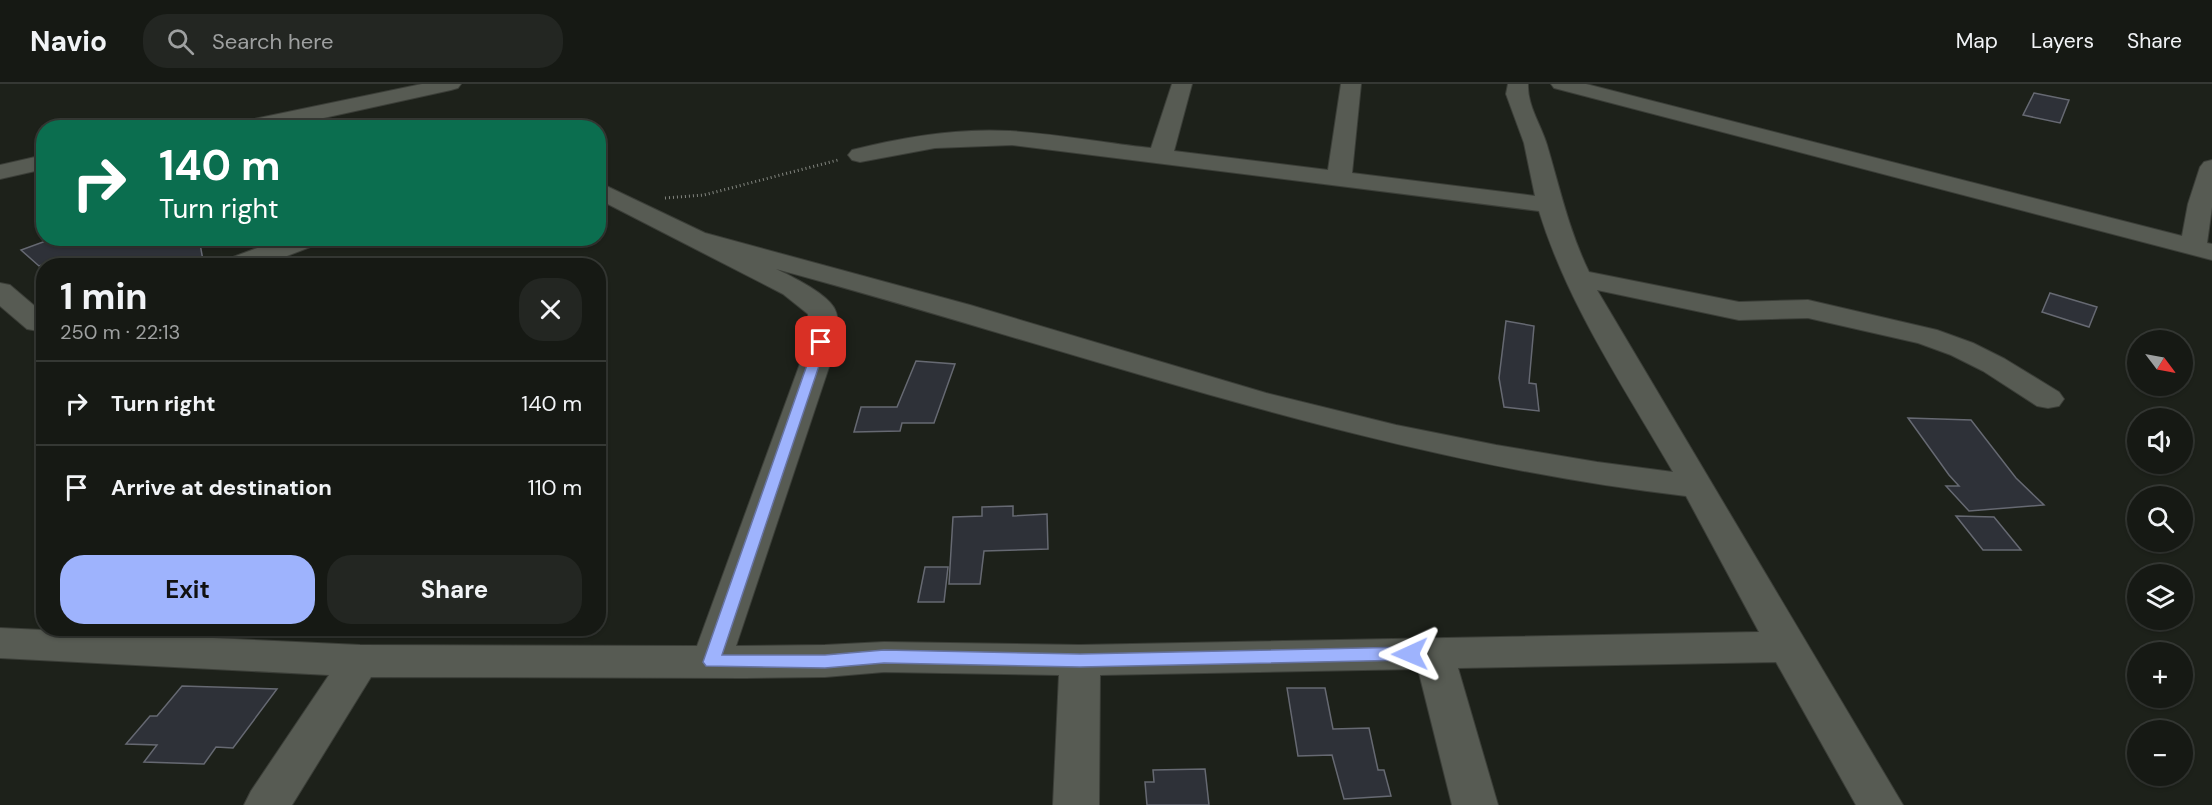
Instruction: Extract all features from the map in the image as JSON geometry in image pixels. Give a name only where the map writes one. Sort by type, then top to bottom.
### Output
[{"type":"street","points":[[262,120],[352,84]]},
{"type":"street","points":[[281,120],[451,84]]},
{"type":"street","points":[[1160,158],[1182,84]]},
{"type":"street","points":[[1338,180],[1351,84]]},
{"type":"street","points":[[1518,84],[1517,94],[1535,143],[1550,205],[1563,245],[1591,307],[1698,486],[1786,647],[1880,805]]},
{"type":"street","points":[[1562,84],[2202,249],[2200,204],[2212,167]]},
{"type":"street","points":[[860,155],[893,147],[982,137],[1050,142],[1160,158],[1550,205]]},
{"type":"street","points":[[0,172],[36,164]]},
{"type":"street","points":[[606,193],[793,288],[822,311],[824,327],[817,358],[711,662]]},
{"type":"street","points":[[701,240],[958,311],[1296,411],[1423,440],[1569,469],[1634,480],[1698,486]]},
{"type":"street","points":[[256,258],[288,246]]},
{"type":"street","points":[[1578,279],[1739,311],[1808,309],[1927,336],[1983,360],[2048,399]]},
{"type":"street","points":[[0,291],[36,322]]},
{"type":"street","points":[[0,643],[360,661],[711,662],[825,662],[884,657],[1080,660],[1786,647]]},
{"type":"street","points":[[1434,653],[1474,805]]},
{"type":"street","points":[[1076,805],[1080,660]]},
{"type":"street","points":[[267,805],[360,661]]},
{"type":"path","points":[[631,205],[673,197],[704,195],[860,155]]},
{"type":"building","points":[[2034,93],[2069,100],[2060,123],[2023,115]]},
{"type":"building","points":[[36,245],[200,246],[203,258],[36,258],[36,263],[21,250]]},
{"type":"building","points":[[2050,293],[2097,307],[2089,327],[2042,312]]},
{"type":"building","points":[[1506,321],[1534,326],[1529,383],[1536,384],[1539,411],[1504,407],[1499,378]]},
{"type":"building","points":[[916,361],[955,364],[934,423],[902,423],[900,431],[854,432],[861,407],[897,407]]},
{"type":"building","points":[[1908,418],[1971,420],[2016,478],[2044,505],[1969,511],[1946,486],[1959,486]]},
{"type":"building","points":[[1013,506],[1013,516],[1047,514],[1048,549],[984,551],[980,584],[949,584],[953,517],[982,516],[982,507]]},
{"type":"building","points":[[1956,516],[1994,517],[2021,550],[1983,550]]},
{"type":"building","points":[[925,567],[948,567],[944,602],[918,602]]},
{"type":"building","points":[[182,686],[277,689],[233,748],[216,747],[204,764],[144,762],[157,745],[126,744],[150,716],[157,716]]},
{"type":"building","points":[[1287,688],[1325,688],[1333,729],[1369,728],[1378,770],[1384,770],[1391,796],[1344,799],[1332,755],[1298,756]]},
{"type":"building","points":[[1205,769],[1209,805],[1147,805],[1145,782],[1154,782],[1153,770]]},
{"type":"route","points":[[821,342],[711,662],[825,662],[884,657],[1080,660],[1410,654]]}]
